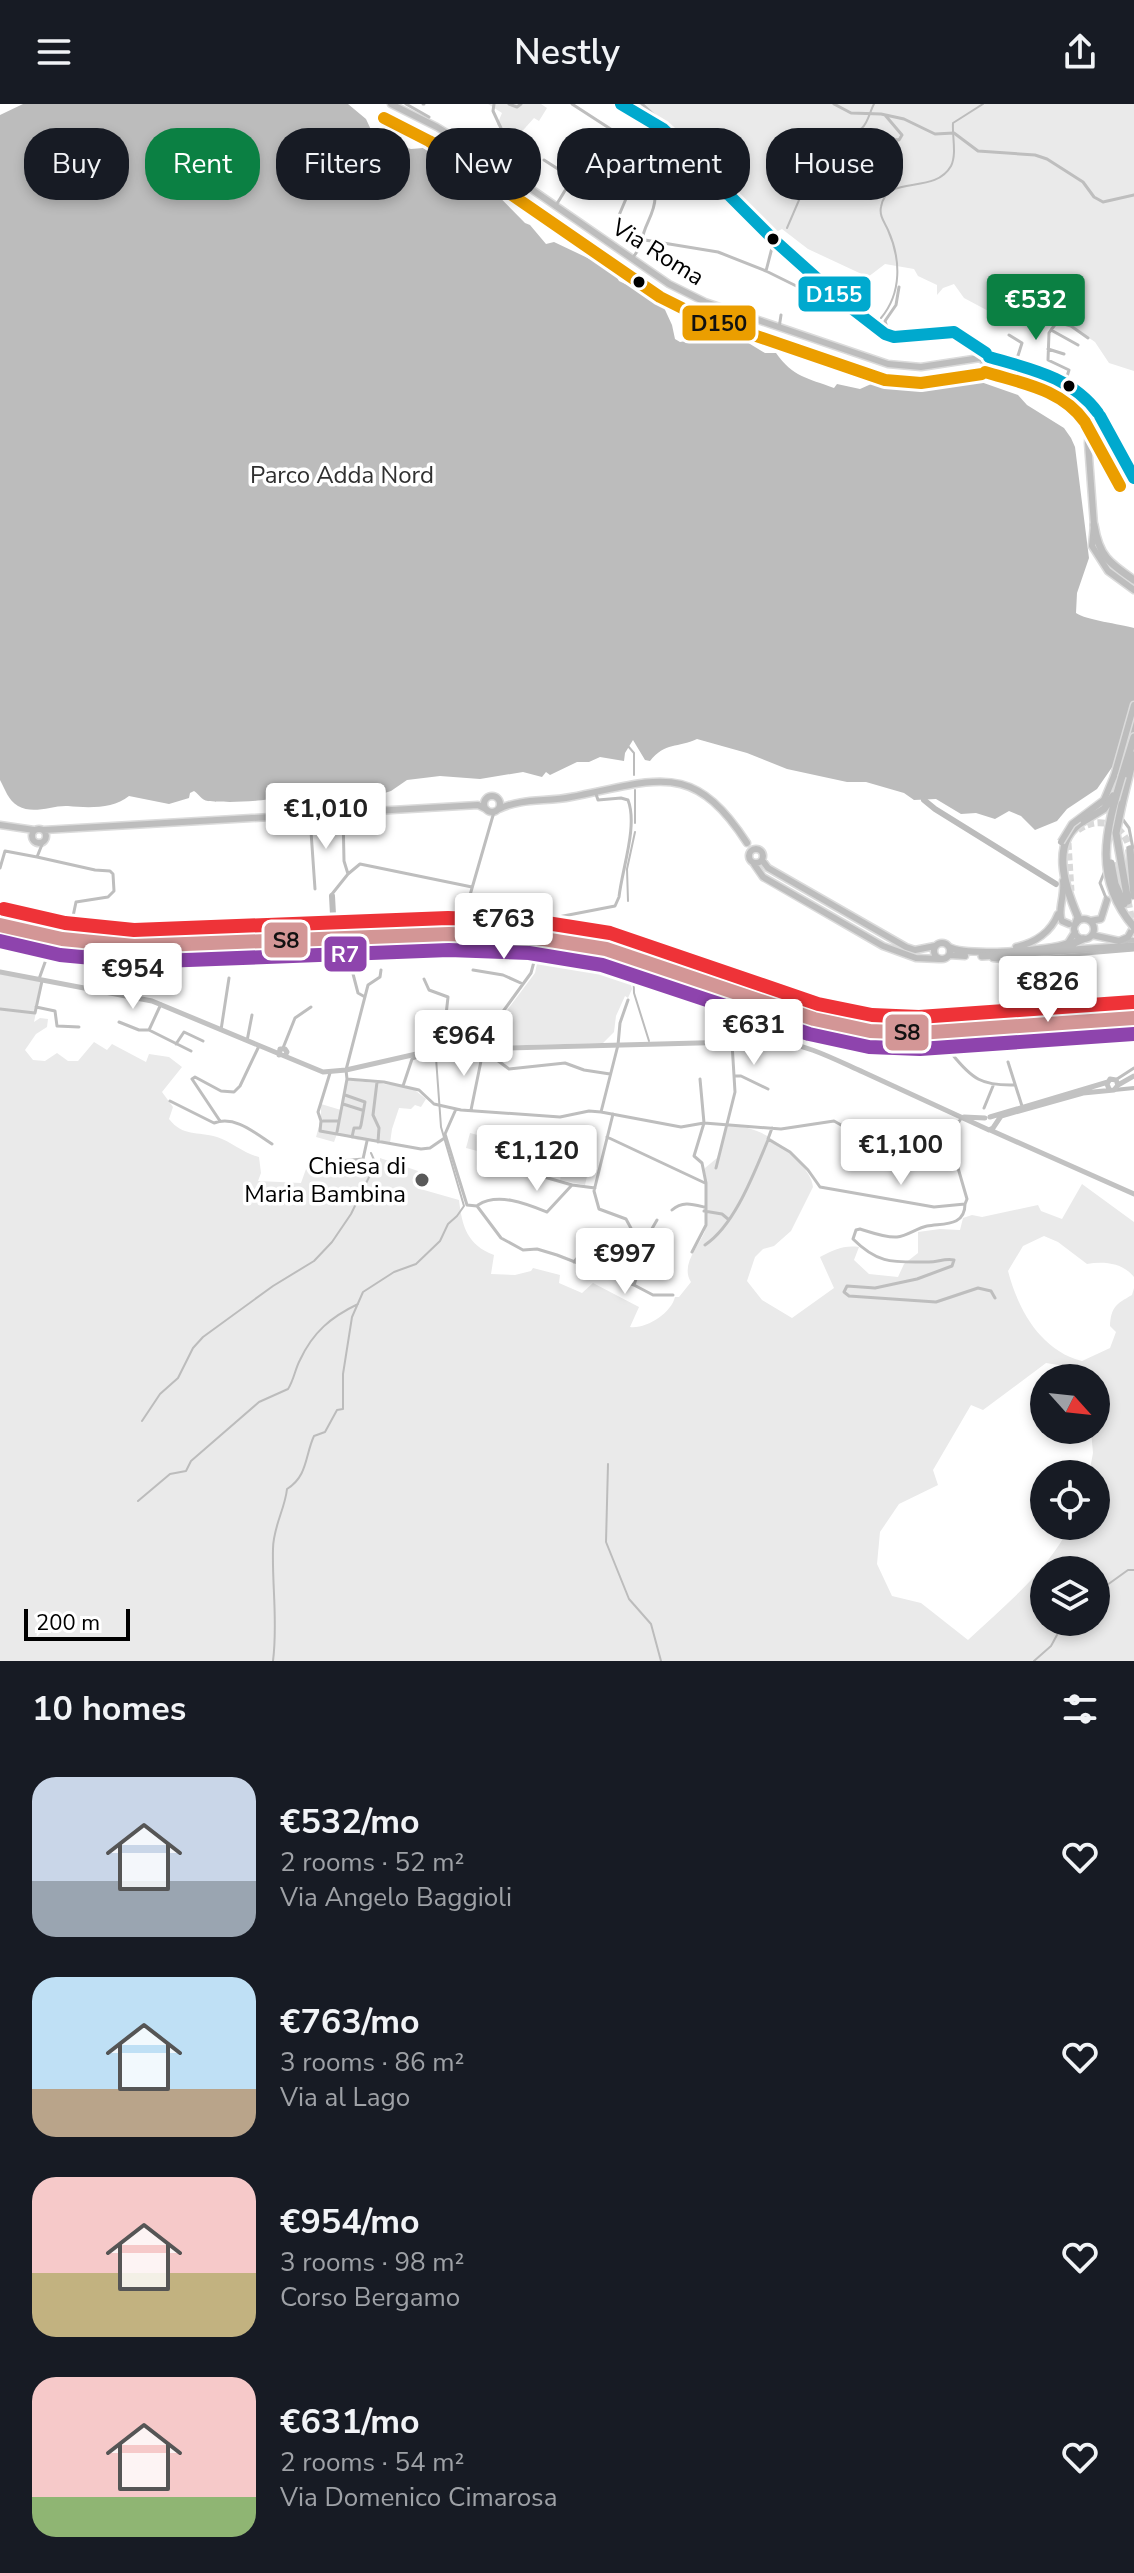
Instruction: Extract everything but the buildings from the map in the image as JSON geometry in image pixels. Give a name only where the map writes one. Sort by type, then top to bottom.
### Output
[{"type":"highway","points":[[1096,526],[1107,553],[1134,577]]},
{"type":"highway","points":[[1073,928],[1078,917],[1067,887],[1063,843],[1075,827],[1107,806],[1134,737]]},
{"type":"highway","points":[[1134,755],[1112,830],[1110,860],[1118,892],[1134,925]]},
{"type":"highway","points":[[1118,776],[1107,832],[1106,862],[1114,896],[1134,925]]},
{"type":"highway","points":[[1125,785],[1116,833],[1131,898]]},
{"type":"highway","points":[[1131,898],[1132,852]]},
{"type":"highway","points":[[1046,950],[1086,938]]},
{"type":"highway","points":[[982,956],[1134,945]]},
{"type":"main road","name":"Via Roma","points":[[391,104],[439,128]]},
{"type":"main road","points":[[621,104],[661,128]]},
{"type":"main road","name":"Via Roma","points":[[541,198],[686,294],[779,328],[888,364],[921,367],[984,356],[1053,379]]},
{"type":"main road","points":[[734,200],[774,240],[890,336],[954,332],[976,344],[984,356]]},
{"type":"main road","points":[[1053,379],[1065,383],[1088,399],[1095,418],[1090,433],[1096,526],[1092,546],[1108,571],[1134,590]]},
{"type":"main road","points":[[1053,379],[1082,397],[1095,418],[1108,428],[1134,478]]},
{"type":"main road","points":[[1053,379],[1079,405],[1088,432],[1096,526]]},
{"type":"main road","points":[[1088,432],[1095,418]]},
{"type":"main road","points":[[1118,776],[1134,705]]},
{"type":"main road","points":[[0,825],[39,839],[57,829],[478,805],[492,810],[511,803],[566,798],[662,780],[681,784],[711,799],[724,810],[747,843],[763,855],[762,860],[768,868],[896,942],[915,950],[943,942],[949,951],[1012,960]]},
{"type":"main road","points":[[478,805],[493,796],[511,803]]},
{"type":"main road","points":[[486,799],[492,810]]},
{"type":"main road","points":[[492,810],[498,799]]},
{"type":"main road","points":[[747,843],[749,861],[763,877],[883,946],[916,958],[939,959],[949,951],[1006,952],[1039,938],[1054,925],[1064,896],[1060,856],[1063,843]]},
{"type":"main road","points":[[748,854],[758,849]]},
{"type":"main road","points":[[754,864],[762,860]]},
{"type":"main road","points":[[1046,950],[1068,943],[1073,928],[1083,919],[1101,919],[1108,904]]},
{"type":"main road","points":[[1060,910],[1061,918],[1086,938]]},
{"type":"main road","points":[[1086,938],[1094,930],[1090,921]]},
{"type":"main road","points":[[1119,941],[1128,937],[1134,925]]},
{"type":"main road","points":[[1086,938],[1096,934],[1134,945]]},
{"type":"main road","points":[[935,946],[934,954],[939,959]]},
{"type":"main road","points":[[0,972],[161,1004],[259,1046],[284,1052],[326,1072],[428,1050],[774,1041],[801,1046],[962,1117],[990,1124],[1002,1134],[1134,1194]]},
{"type":"main road","points":[[990,1124],[1022,1106],[1133,1082]]},
{"type":"main road","points":[[990,1124],[1001,1116],[1113,1084]]},
{"type":"street","points":[[406,104],[429,117]]},
{"type":"street","points":[[419,112],[424,104]]},
{"type":"street","points":[[494,104],[493,111],[501,128]]},
{"type":"street","points":[[509,104],[517,107],[521,104]]},
{"type":"street","points":[[572,104],[611,128]]},
{"type":"street","points":[[642,104],[668,128]]},
{"type":"street","points":[[834,104],[851,113],[885,114],[904,119],[935,134],[954,133],[978,151],[1035,155],[1047,159],[1083,182],[1094,197],[1103,202],[1134,195]]},
{"type":"street","points":[[885,114],[896,128]]},
{"type":"street","points":[[544,160],[557,169]]},
{"type":"street","points":[[554,207],[558,200]]},
{"type":"street","points":[[625,200],[617,222],[623,230],[642,242]]},
{"type":"street","points":[[634,260],[653,213],[655,200]]},
{"type":"street","points":[[642,242],[647,240],[718,252],[766,271],[859,318],[865,318]]},
{"type":"street","points":[[766,271],[774,240]]},
{"type":"street","points":[[899,287],[896,305],[885,321],[886,326],[898,333],[915,331],[927,334]]},
{"type":"street","points":[[779,328],[781,315]]},
{"type":"street","points":[[1065,383],[1069,370],[1048,360],[1049,333],[1057,322],[1071,326],[1088,338]]},
{"type":"street","points":[[1051,330],[1078,345]]},
{"type":"street","points":[[1009,335],[1022,343],[1015,365]]},
{"type":"street","points":[[1048,349],[1064,354]]},
{"type":"street","points":[[492,810],[469,906],[476,911],[553,918],[615,906],[619,897],[631,824],[630,807],[628,800],[621,798],[598,800],[596,792]]},
{"type":"street","points":[[1095,800],[1108,810]]},
{"type":"street","points":[[343,813],[344,861],[348,874]]},
{"type":"street","points":[[310,815],[315,889]]},
{"type":"street","points":[[1121,817],[1129,828],[1132,852]]},
{"type":"street","points":[[37,857],[39,839]]},
{"type":"street","points":[[0,868],[5,851],[112,872],[114,891],[108,897],[76,902],[69,930],[0,920]]},
{"type":"street","points":[[332,894],[360,864],[472,887]]},
{"type":"street","points":[[1116,872],[1134,876]]},
{"type":"street","points":[[1104,873],[1100,883],[1108,904]]},
{"type":"street","points":[[481,921],[486,917],[509,924],[513,922],[512,915]]},
{"type":"street","points":[[36,1010],[40,979],[52,943]]},
{"type":"street","points":[[1134,945],[1012,960],[1032,1011],[1134,1003]]},
{"type":"street","points":[[471,1110],[481,1049],[499,1017],[531,973],[535,958],[487,951]]},
{"type":"street","points":[[1034,958],[1035,999]]},
{"type":"street","points":[[352,970],[358,993],[365,997]]},
{"type":"street","points":[[337,1132],[345,1095],[346,1070],[368,985],[380,977],[381,970]]},
{"type":"street","points":[[473,970],[503,975],[523,984]]},
{"type":"street","points":[[221,1030],[229,978]]},
{"type":"street","points":[[424,979],[429,990],[448,997],[439,1050]]},
{"type":"street","points":[[601,1112],[618,1045],[618,1030],[628,1000]]},
{"type":"street","points":[[149,1030],[161,1004]]},
{"type":"street","points":[[284,1052],[295,1018],[311,1007]]},
{"type":"street","points":[[0,1009],[55,1011],[57,1026],[79,1027]]},
{"type":"street","points":[[247,1041],[252,1015]]},
{"type":"street","points":[[119,1022],[139,1030],[149,1030],[191,1051]]},
{"type":"street","points":[[176,1044],[184,1032],[203,1041]]},
{"type":"street","points":[[716,1168],[735,1092],[731,1042]]},
{"type":"street","points":[[220,1121],[192,1079],[195,1077],[221,1091],[234,1092],[240,1086],[259,1046]]},
{"type":"street","points":[[481,1049],[509,1069],[565,1063],[610,1074]]},
{"type":"street","points":[[403,1086],[412,1059],[428,1050]]},
{"type":"street","points":[[952,1054],[969,1075],[993,1086],[1015,1085]]},
{"type":"street","points":[[1008,1062],[1022,1106]]},
{"type":"street","points":[[1113,1084],[1134,1068]]},
{"type":"street","points":[[326,1072],[318,1112],[320,1131],[425,1149],[444,1138],[456,1109]]},
{"type":"street","points":[[733,1076],[741,1076],[768,1089]]},
{"type":"street","points":[[347,1079],[419,1090],[438,1106],[456,1109],[560,1117],[589,1111],[681,1127],[726,1123],[772,1128],[834,1121],[866,1139],[897,1146],[949,1137],[962,1117]]},
{"type":"street","points":[[692,1252],[706,1225],[706,1183],[702,1163],[694,1156],[704,1123],[700,1079]]},
{"type":"street","points":[[377,1082],[373,1115],[379,1128],[378,1142]]},
{"type":"street","points":[[1113,1084],[1133,1082]]},
{"type":"street","points":[[984,1108],[993,1086]]},
{"type":"street","points":[[345,1095],[365,1102],[360,1128],[354,1128],[352,1137]]},
{"type":"street","points":[[170,1101],[214,1123],[236,1122],[272,1144]]},
{"type":"street","points":[[343,1104],[364,1111]]},
{"type":"street","points":[[574,1262],[586,1247],[613,1254],[626,1244],[633,1232],[626,1219],[599,1209],[595,1188],[613,1114]]},
{"type":"street","points":[[321,1121],[339,1121]]},
{"type":"street","points":[[705,1245],[720,1233],[743,1196],[772,1128]]},
{"type":"street","points":[[607,1137],[706,1183]]},
{"type":"street","points":[[949,1137],[967,1199],[959,1220],[951,1224],[927,1226],[897,1237],[860,1229],[853,1239],[866,1251],[887,1262],[930,1262],[950,1258],[954,1260],[952,1266],[884,1287],[847,1286],[843,1289],[849,1296],[936,1302],[985,1288],[995,1298]]},
{"type":"street","points":[[444,1138],[467,1205],[477,1206],[485,1201],[518,1201],[548,1211],[572,1185]]},
{"type":"street","points":[[768,1139],[790,1152],[820,1187],[826,1189],[934,1207],[965,1204]]},
{"type":"street","points":[[328,1162],[363,1159],[367,1141]]},
{"type":"street","points":[[534,1174],[595,1188]]},
{"type":"street","points":[[672,1210],[678,1205],[691,1203],[728,1219]]},
{"type":"street","points":[[477,1206],[501,1238],[523,1250],[537,1249],[653,1295],[673,1295]]},
{"type":"street","points":[[646,1239],[657,1220]]},
{"type":"street","points":[[634,1285],[645,1252]]},
{"type":"shaded area","name":"Parco Adda Nord","points":[[23,104],[348,104],[366,119],[370,128],[276,128],[276,200],[410,200],[410,149],[423,148],[426,150],[426,200],[502,200],[546,244],[554,242],[613,270],[619,281],[661,301],[675,339],[680,342],[732,333],[765,353],[776,353],[801,376],[834,388],[837,384],[860,389],[878,381],[917,382],[960,375],[971,382],[978,381],[1018,395],[1027,405],[1064,428],[1075,447],[1089,558],[1077,593],[1076,613],[1134,628],[1134,755],[1115,763],[1097,789],[1067,809],[1057,821],[1035,830],[1021,816],[1009,811],[995,819],[976,813],[961,814],[936,799],[914,800],[904,793],[866,782],[847,782],[787,769],[747,753],[697,739],[666,748],[650,761],[645,760],[633,740],[624,761],[600,757],[589,762],[577,762],[550,775],[546,772],[542,777],[523,772],[480,779],[440,776],[407,780],[391,791],[378,795],[320,792],[312,783],[298,786],[284,796],[258,801],[208,801],[194,791],[189,798],[169,804],[129,796],[100,807],[62,806],[30,810],[18,806],[9,798],[0,780],[0,115]]},
{"type":"shaded area","points":[[488,104],[541,104],[547,108],[539,121],[534,118],[525,128],[502,128],[497,125],[502,113]]},
{"type":"shaded area","points":[[624,104],[1134,104],[1134,371],[1109,363],[1095,342],[1073,327],[1030,319],[1022,312],[994,314],[964,298],[954,284],[943,288],[937,295],[937,285],[918,276],[914,269],[885,264],[868,277],[808,249],[782,229],[772,234],[731,200],[750,200],[750,128],[659,128]]},
{"type":"shaded area","points":[[541,945],[626,963],[632,989],[628,998],[625,996],[616,1016],[614,1032],[603,1043],[490,1046],[488,1041],[502,1017],[535,973]]},
{"type":"shaded area","points":[[263,948],[172,958],[170,952]]},
{"type":"shaded area","points":[[0,974],[42,982],[34,1022],[40,1018],[48,1019],[47,1027],[36,1034],[25,1050],[33,1060],[45,1061],[57,1053],[68,1061],[78,1061],[94,1042],[107,1050],[112,1044],[146,1062],[149,1054],[169,1057],[182,1067],[162,1092],[173,1107],[169,1119],[180,1129],[217,1137],[259,1157],[261,1173],[258,1181],[301,1183],[306,1169],[327,1176],[340,1176],[354,1162],[371,1164],[373,1173],[380,1174],[380,1158],[418,1171],[417,1188],[459,1200],[468,1234],[478,1246],[494,1255],[491,1274],[515,1275],[533,1268],[560,1275],[559,1283],[582,1293],[593,1283],[639,1307],[630,1327],[657,1319],[691,1282],[689,1262],[706,1226],[705,1168],[717,1158],[728,1126],[751,1129],[771,1138],[799,1161],[811,1179],[813,1187],[791,1231],[755,1257],[747,1281],[762,1300],[792,1318],[834,1288],[820,1257],[839,1249],[859,1247],[854,1260],[869,1274],[898,1277],[904,1264],[918,1253],[918,1232],[960,1230],[963,1218],[972,1215],[982,1217],[1038,1205],[1041,1211],[1062,1219],[1082,1184],[1134,1222],[1134,1277],[1113,1264],[1087,1264],[1058,1242],[1044,1236],[1023,1246],[1008,1271],[1018,1300],[1033,1326],[1054,1348],[1082,1361],[1110,1348],[1116,1332],[1110,1326],[1113,1310],[1132,1295],[1134,1288],[1134,1661],[0,1661]],"holes":[[[1030,1364],[1110,1364],[1110,1444],[1092,1444],[1092,1460],[1110,1460],[1110,1540],[1063,1540],[1051,1556],[1110,1556],[1110,1636],[1030,1636],[1030,1580],[968,1640],[921,1603],[892,1596],[877,1564],[880,1532],[899,1504],[938,1485],[933,1470],[971,1405],[983,1410],[1030,1375]]]},
{"type":"shaded area","points":[[347,1080],[411,1087],[426,1099],[421,1107],[399,1108],[390,1143],[337,1134],[334,1142],[316,1137],[321,1104],[341,1110]]},
{"type":"shaded area","points":[[490,1128],[535,1139],[529,1164],[484,1153]]},
{"type":"shaded area","points":[[470,1133],[485,1137],[481,1152],[466,1148]]},
{"type":"shaded area","points":[[567,1148],[596,1153],[585,1185],[560,1180]]},
{"type":"waterway","points":[[787,228],[821,149],[832,139],[862,128],[874,104]]},
{"type":"waterway","points":[[881,318],[893,298],[897,276],[895,252],[881,213],[885,197],[892,190],[943,175],[953,161],[953,123],[983,104]]},
{"type":"waterway","points":[[628,746],[634,753],[634,775]]},
{"type":"waterway","points":[[306,786],[309,792]]},
{"type":"waterway","points":[[635,790],[635,823]]},
{"type":"waterway","points":[[924,800],[1056,884]]},
{"type":"waterway","points":[[628,901],[627,869],[635,832]]},
{"type":"waterway","points":[[332,896],[334,933]]},
{"type":"waterway","points":[[633,964],[634,993],[649,1041]]},
{"type":"waterway","points":[[273,1661],[275,1533],[287,1489],[299,1478],[314,1436],[325,1432],[337,1410],[343,1409],[343,1374],[352,1317],[363,1292],[394,1272],[416,1264],[440,1241],[448,1224],[464,1206],[441,1127],[436,1058]]},
{"type":"waterway","points":[[142,1421],[160,1394],[178,1378],[193,1348],[203,1337],[273,1286],[314,1261],[332,1242],[351,1214],[371,1173],[375,1162],[371,1153]]},
{"type":"waterway","points":[[138,1501],[170,1474],[186,1471],[191,1461],[259,1402],[288,1389],[298,1363],[317,1333],[339,1314],[358,1304]]},
{"type":"waterway","points":[[608,1464],[606,1542],[629,1599],[651,1624],[661,1661]]},
{"type":"waterway","points":[[1110,1583],[1128,1570],[1134,1570]]},
{"type":"waterway","points":[[1034,1661],[1051,1646],[1056,1636]]},
{"type":"tunnel","points":[[1078,830],[1094,823],[1110,824],[1122,833],[1130,849]]},
{"type":"tunnel","points":[[1068,843],[1071,891]]},
{"type":"tunnel","points":[[1128,901],[1132,921]]},
{"type":"tunnel","points":[[481,921],[481,946],[486,951]]},
{"type":"transit line","name":"D155","points":[[621,104],[663,129],[679,144],[684,165],[690,174],[729,195],[841,300],[885,334],[894,337],[954,332],[986,353]]},
{"type":"transit line","name":"D150","points":[[384,118],[467,164],[660,297],[698,316],[885,380],[921,383],[982,374]]},
{"type":"transit line","name":"D155","points":[[989,357],[1035,370],[1063,383],[1088,401],[1098,413]]},
{"type":"transit line","name":"D150","points":[[985,372],[1053,395],[1076,411],[1085,422]]},
{"type":"transit line","name":"D155","points":[[1100,416],[1134,478]]},
{"type":"transit line","name":"D150","points":[[1086,424],[1120,486]]},
{"type":"transit line","points":[[4,909],[65,923],[134,930],[448,918],[534,921],[610,933],[818,1004],[872,1015],[919,1017],[1133,1002]]},
{"type":"transit line","name":"S8","points":[[0,925],[62,939],[134,946],[449,934],[531,937],[606,949],[814,1019],[870,1031],[919,1033],[1134,1018]]},
{"type":"transit line","name":"R7","points":[[0,941],[60,955],[135,962],[449,950],[529,953],[602,965],[809,1034],[869,1047],[920,1049],[1134,1034]]},
{"type":"place","name":"Chiesa di Maria Bambina","points":[[422,1180]]}]
